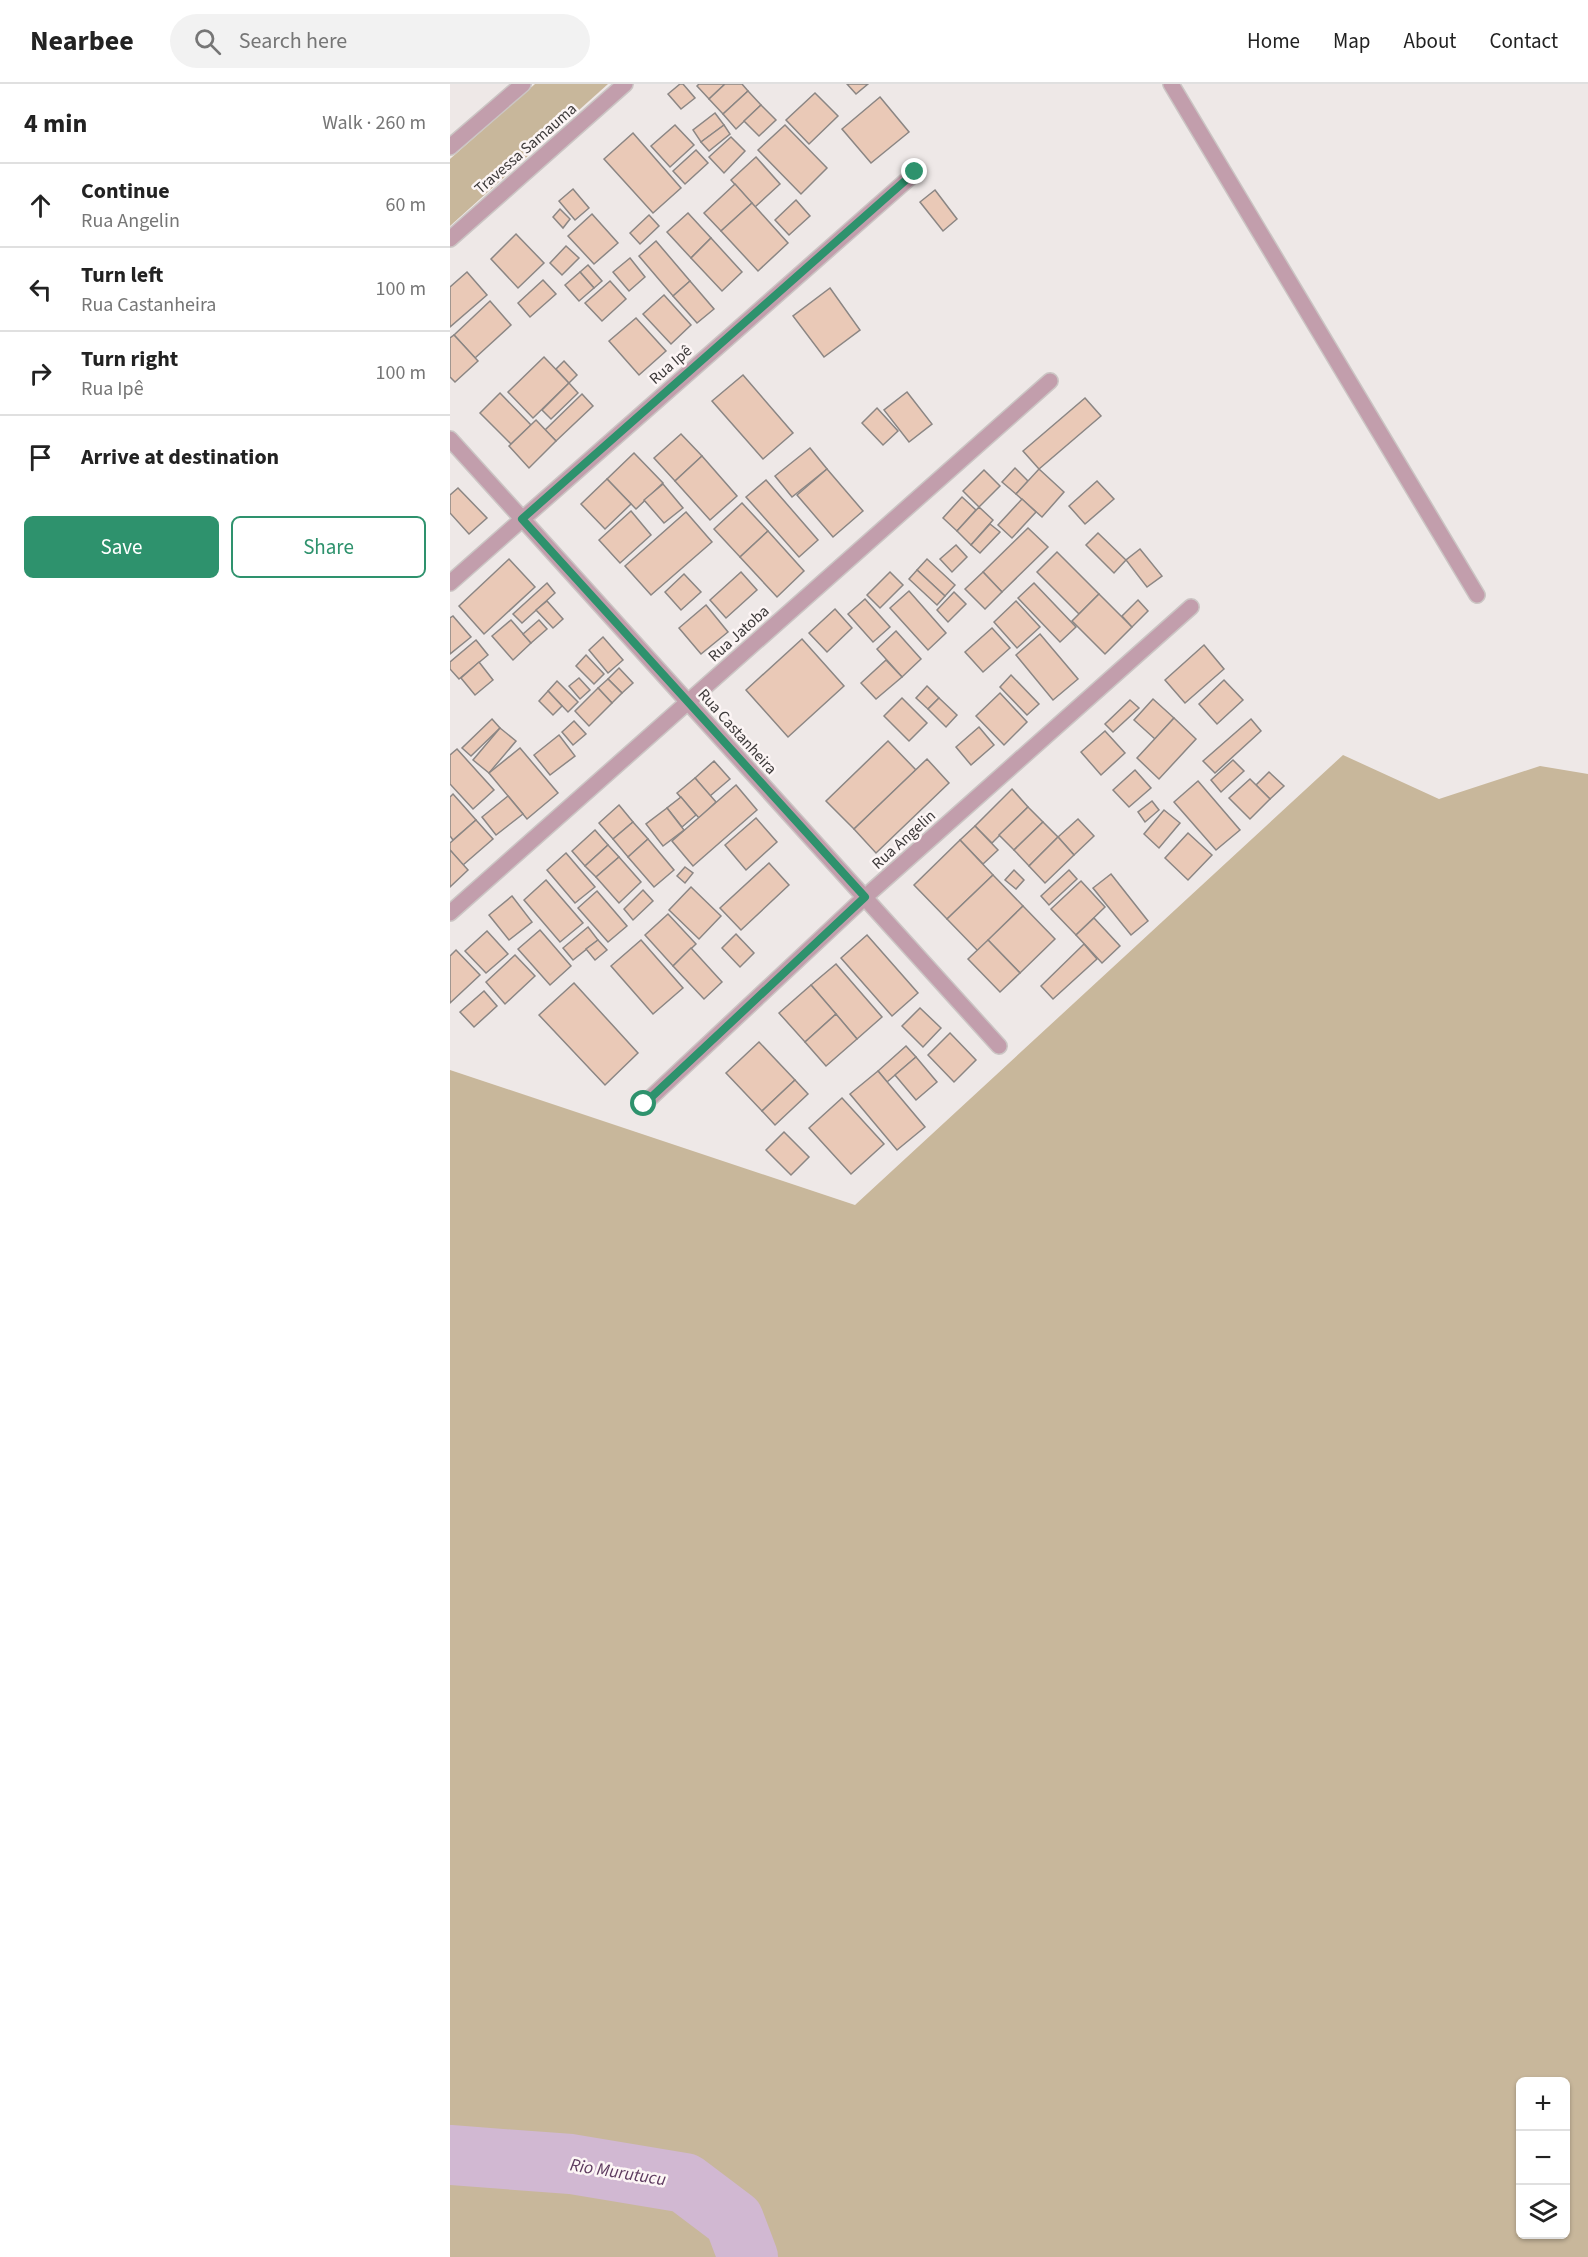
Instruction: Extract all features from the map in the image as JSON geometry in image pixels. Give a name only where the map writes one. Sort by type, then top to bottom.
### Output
[{"type":"street","points":[[450,147],[523,84]]},
{"type":"street","name":"Travessa Samauma","points":[[450,238],[625,84]]},
{"type":"street","points":[[1171,84],[1477,595]]},
{"type":"street","name":"Rua Ipê","points":[[450,583],[915,172]]},
{"type":"street","name":"Rua Jatoba","points":[[450,913],[1050,381]]},
{"type":"street","name":"Rua Castanheira","points":[[450,439],[999,1046]]},
{"type":"street","name":"Rua Angelin","points":[[644,1104],[865,897],[1191,607]]},
{"type":"shaded area","points":[[535,84],[608,84],[450,226],[450,159]]},
{"type":"shaded area","points":[[1343,755],[1439,799],[1540,766],[1588,774],[1588,2257],[450,2257],[450,1070],[855,1205]]},
{"type":"building","points":[[683,84],[695,98],[681,109],[668,94]]},
{"type":"building","points":[[699,84],[725,84],[709,99],[697,86]]},
{"type":"building","points":[[725,84],[742,84],[748,91],[723,114],[709,99]]},
{"type":"building","points":[[847,84],[868,84],[856,94]]},
{"type":"building","points":[[748,91],[761,105],[736,129],[723,114]]},
{"type":"building","points":[[815,93],[838,116],[809,144],[786,120]]},
{"type":"building","points":[[880,97],[909,132],[871,163],[842,129]]},
{"type":"building","points":[[761,105],[776,120],[759,136],[744,121]]},
{"type":"building","points":[[715,113],[724,125],[701,142],[693,130]]},
{"type":"building","points":[[675,125],[694,145],[670,167],[651,146]]},
{"type":"building","points":[[724,125],[730,134],[709,151],[701,142]]},
{"type":"building","points":[[785,125],[827,168],[801,194],[758,150]]},
{"type":"building","points":[[633,133],[681,188],[653,213],[604,159]]},
{"type":"building","points":[[731,137],[745,151],[724,173],[709,157]]},
{"type":"building","points":[[696,150],[708,163],[685,184],[673,171]]},
{"type":"building","points":[[756,157],[780,184],[755,207],[731,180]]},
{"type":"building","points":[[735,184],[752,203],[721,231],[704,213]]},
{"type":"building","points":[[573,189],[589,208],[575,220],[559,201]]},
{"type":"building","points":[[935,190],[957,219],[943,231],[920,202]]},
{"type":"building","points":[[796,200],[810,216],[789,235],[775,220]]},
{"type":"building","points":[[752,203],[788,243],[758,271],[721,231]]},
{"type":"building","points":[[560,209],[570,219],[563,228],[553,217]]},
{"type":"building","points":[[688,213],[711,238],[691,258],[667,232]]},
{"type":"building","points":[[592,214],[618,243],[594,264],[568,236]]},
{"type":"building","points":[[649,215],[659,226],[640,244],[630,233]]},
{"type":"building","points":[[516,234],[544,263],[518,288],[491,259]]},
{"type":"building","points":[[711,238],[742,272],[722,291],[691,258]]},
{"type":"building","points":[[656,241],[690,281],[673,296],[639,256]]},
{"type":"building","points":[[566,246],[579,258],[562,275],[550,263]]},
{"type":"building","points":[[630,258],[645,277],[629,291],[613,272]]},
{"type":"building","points":[[588,265],[602,281],[594,288],[580,272]]},
{"type":"building","points":[[467,272],[487,295],[450,327],[450,287]]},
{"type":"building","points":[[580,272],[594,288],[579,301],[565,285]]},
{"type":"building","points":[[543,280],[556,294],[530,317],[518,303]]},
{"type":"building","points":[[610,281],[626,299],[602,321],[585,303]]},
{"type":"building","points":[[690,281],[714,309],[697,323],[673,296]]},
{"type":"building","points":[[830,288],[860,330],[824,357],[793,316]]},
{"type":"building","points":[[664,295],[691,325],[671,344],[643,314]]},
{"type":"building","points":[[490,301],[511,325],[475,358],[454,335]]},
{"type":"building","points":[[636,318],[666,351],[639,375],[609,341]]},
{"type":"building","points":[[454,335],[478,361],[455,382],[450,377],[450,338]]},
{"type":"building","points":[[544,357],[569,383],[533,418],[508,392]]},
{"type":"building","points":[[564,361],[577,375],[569,383],[556,369]]},
{"type":"building","points":[[743,375],[793,433],[763,459],[712,401]]},
{"type":"building","points":[[569,383],[578,393],[551,419],[542,410]]},
{"type":"building","points":[[907,392],[932,424],[909,442],[884,410]]},
{"type":"building","points":[[500,393],[531,425],[511,444],[480,413]]},
{"type":"building","points":[[582,394],[593,406],[556,441],[545,430]]},
{"type":"building","points":[[1085,398],[1101,416],[1039,469],[1023,451]]},
{"type":"building","points":[[877,408],[898,431],[883,445],[862,423]]},
{"type":"building","points":[[536,420],[556,441],[529,468],[509,446]]},
{"type":"building","points":[[681,434],[702,456],[675,481],[654,458]]},
{"type":"building","points":[[810,448],[827,469],[792,497],[775,476]]},
{"type":"building","points":[[634,453],[663,483],[636,509],[607,479]]},
{"type":"building","points":[[702,456],[737,496],[710,520],[675,481]]},
{"type":"building","points":[[1015,468],[1028,481],[1016,494],[1002,482]]},
{"type":"building","points":[[827,469],[863,511],[833,537],[797,495]]},
{"type":"building","points":[[1039,469],[1064,492],[1042,517],[1016,494]]},
{"type":"building","points":[[984,470],[1000,486],[979,507],[963,491]]},
{"type":"building","points":[[607,479],[631,504],[605,529],[581,504]]},
{"type":"building","points":[[766,480],[818,540],[799,557],[746,497]]},
{"type":"building","points":[[1097,481],[1114,499],[1085,524],[1069,506]]},
{"type":"building","points":[[663,484],[683,508],[664,523],[644,500]]},
{"type":"building","points":[[458,488],[487,518],[469,534],[450,513],[450,495]]},
{"type":"building","points":[[962,497],[976,510],[957,531],[943,518]]},
{"type":"building","points":[[1022,499],[1036,512],[1012,538],[998,525]]},
{"type":"building","points":[[742,503],[768,531],[740,557],[714,529]]},
{"type":"building","points":[[979,507],[993,520],[971,545],[957,531]]},
{"type":"building","points":[[631,511],[651,535],[620,563],[599,540]]},
{"type":"building","points":[[686,512],[712,542],[651,595],[625,566]]},
{"type":"building","points":[[990,524],[1000,532],[980,553],[971,545]]},
{"type":"building","points":[[1028,528],[1048,547],[1002,592],[983,572]]},
{"type":"building","points":[[768,531],[804,571],[777,597],[740,557]]},
{"type":"building","points":[[1098,533],[1126,560],[1114,573],[1086,545]]},
{"type":"building","points":[[956,545],[967,557],[952,572],[940,559]]},
{"type":"building","points":[[1140,549],[1162,576],[1147,587],[1126,560]]},
{"type":"building","points":[[1057,552],[1099,594],[1079,614],[1037,572]]},
{"type":"building","points":[[509,559],[535,587],[484,634],[459,606]]},
{"type":"building","points":[[927,559],[955,585],[945,596],[917,570]]},
{"type":"building","points":[[917,570],[945,596],[937,605],[909,579]]},
{"type":"building","points":[[741,572],[757,590],[726,618],[710,600]]},
{"type":"building","points":[[890,572],[903,585],[880,608],[867,595]]},
{"type":"building","points":[[983,572],[1002,592],[985,609],[965,589]]},
{"type":"building","points":[[684,574],[701,592],[681,610],[665,592]]},
{"type":"building","points":[[547,583],[555,593],[522,623],[513,614]]},
{"type":"building","points":[[1034,583],[1076,627],[1060,642],[1018,598]]},
{"type":"building","points":[[909,591],[946,633],[928,650],[890,608]]},
{"type":"building","points":[[954,592],[966,604],[948,622],[937,610]]},
{"type":"building","points":[[1099,594],[1132,627],[1105,654],[1072,621]]},
{"type":"building","points":[[865,599],[890,627],[873,642],[848,614]]},
{"type":"building","points":[[1138,600],[1148,611],[1132,627],[1122,616]]},
{"type":"building","points":[[547,601],[563,619],[553,628],[536,610]]},
{"type":"building","points":[[1016,601],[1040,627],[1017,648],[994,622]]},
{"type":"building","points":[[706,605],[728,632],[701,654],[679,628]]},
{"type":"building","points":[[835,609],[852,628],[827,652],[809,633]]},
{"type":"building","points":[[453,616],[471,637],[450,654],[450,618]]},
{"type":"building","points":[[511,620],[531,643],[513,660],[492,636]]},
{"type":"building","points":[[539,620],[547,629],[531,643],[523,634]]},
{"type":"building","points":[[992,628],[1010,648],[983,672],[965,652]]},
{"type":"building","points":[[896,631],[921,659],[902,677],[877,649]]},
{"type":"building","points":[[1040,634],[1078,679],[1053,700],[1016,655]]},
{"type":"building","points":[[603,637],[623,660],[608,673],[589,650]]},
{"type":"building","points":[[802,639],[844,686],[788,737],[746,690]]},
{"type":"building","points":[[476,640],[488,655],[459,679],[450,669],[450,662]]},
{"type":"building","points":[[1204,645],[1224,669],[1185,703],[1165,680]]},
{"type":"building","points":[[586,655],[604,674],[594,684],[576,666]]},
{"type":"building","points":[[886,660],[902,677],[876,699],[861,683]]},
{"type":"building","points":[[479,662],[493,680],[475,695],[461,678]]},
{"type":"building","points":[[619,668],[633,683],[622,693],[608,679]]},
{"type":"building","points":[[1011,675],[1039,704],[1027,715],[1000,687]]},
{"type":"building","points":[[579,678],[590,690],[580,699],[569,686]]},
{"type":"building","points":[[608,679],[622,693],[612,703],[598,688]]},
{"type":"building","points":[[1224,680],[1243,700],[1217,724],[1199,704]]},
{"type":"building","points":[[557,681],[578,702],[568,712],[548,691]]},
{"type":"building","points":[[927,686],[939,698],[928,709],[916,698]]},
{"type":"building","points":[[598,688],[612,703],[589,726],[575,711]]},
{"type":"building","points":[[548,691],[562,706],[553,715],[539,701]]},
{"type":"building","points":[[1000,693],[1027,722],[1004,745],[976,716]]},
{"type":"building","points":[[902,698],[927,723],[909,741],[884,716]]},
{"type":"building","points":[[939,698],[957,715],[946,727],[928,709]]},
{"type":"building","points":[[1153,699],[1174,718],[1155,739],[1134,720]]},
{"type":"building","points":[[1130,700],[1139,708],[1113,732],[1105,724]]},
{"type":"building","points":[[1174,718],[1196,739],[1159,779],[1137,758]]},
{"type":"building","points":[[492,719],[500,728],[471,756],[462,748]]},
{"type":"building","points":[[1251,719],[1261,731],[1215,773],[1203,761]]},
{"type":"building","points":[[574,721],[586,734],[573,745],[562,732]]},
{"type":"building","points":[[979,727],[994,745],[971,765],[956,747]]},
{"type":"building","points":[[500,728],[516,741],[489,773],[473,760]]},
{"type":"building","points":[[1105,731],[1125,753],[1101,775],[1081,752]]},
{"type":"building","points":[[559,735],[575,756],[550,775],[534,755]]},
{"type":"building","points":[[888,741],[916,770],[854,829],[826,801]]},
{"type":"building","points":[[520,748],[558,793],[527,819],[489,773]]},
{"type":"building","points":[[457,749],[494,790],[473,809],[450,784],[450,755]]},
{"type":"building","points":[[927,759],[949,783],[876,853],[854,829]]},
{"type":"building","points":[[1233,760],[1244,771],[1221,792],[1211,780]]},
{"type":"building","points":[[714,761],[730,779],[710,796],[695,778]]},
{"type":"building","points":[[1135,770],[1151,788],[1129,807],[1113,790]]},
{"type":"building","points":[[1269,772],[1284,786],[1270,799],[1256,785]]},
{"type":"building","points":[[695,778],[716,802],[699,818],[677,793]]},
{"type":"building","points":[[1250,779],[1270,799],[1250,819],[1229,798]]},
{"type":"building","points":[[1198,781],[1240,830],[1216,850],[1174,802]]},
{"type":"building","points":[[736,785],[757,810],[693,866],[672,841]]},
{"type":"building","points":[[1012,789],[1028,807],[992,843],[975,826]]},
{"type":"building","points":[[453,794],[476,820],[453,840],[450,836],[450,797]]},
{"type":"building","points":[[508,796],[523,814],[496,835],[482,817]]},
{"type":"building","points":[[681,797],[696,815],[682,827],[667,808]]},
{"type":"building","points":[[1152,801],[1159,810],[1145,822],[1138,812]]},
{"type":"building","points":[[619,805],[633,822],[613,839],[599,823]]},
{"type":"building","points":[[1028,807],[1043,822],[1014,850],[999,835]]},
{"type":"building","points":[[667,808],[684,830],[663,846],[646,824]]},
{"type":"building","points":[[1164,810],[1180,823],[1159,848],[1144,834]]},
{"type":"building","points":[[756,818],[777,842],[746,870],[725,845]]},
{"type":"building","points":[[1078,819],[1094,836],[1074,855],[1058,837]]},
{"type":"building","points":[[476,820],[493,839],[463,865],[450,850],[450,843]]},
{"type":"building","points":[[633,822],[648,839],[628,857],[613,839]]},
{"type":"building","points":[[1043,822],[1058,837],[1029,866],[1014,850]]},
{"type":"building","points":[[975,826],[998,850],[983,864],[960,840]]},
{"type":"building","points":[[595,830],[608,845],[585,866],[572,851]]},
{"type":"building","points":[[1188,833],[1212,855],[1188,880],[1165,858]]},
{"type":"building","points":[[1058,837],[1074,855],[1045,883],[1029,866]]},
{"type":"building","points":[[648,839],[674,870],[654,887],[628,857]]},
{"type":"building","points":[[960,840],[993,875],[947,919],[914,885]]},
{"type":"building","points":[[608,845],[619,857],[596,877],[585,866]]},
{"type":"building","points":[[450,850],[468,870],[450,887]]},
{"type":"building","points":[[566,853],[595,887],[575,903],[547,870]]},
{"type":"building","points":[[619,857],[641,882],[619,903],[596,877]]},
{"type":"building","points":[[769,863],[789,885],[741,930],[720,908]]},
{"type":"building","points":[[685,867],[693,873],[685,883],[677,876]]},
{"type":"building","points":[[1014,870],[1024,880],[1016,889],[1005,880]]},
{"type":"building","points":[[1069,870],[1077,879],[1049,905],[1041,896]]},
{"type":"building","points":[[1111,874],[1148,921],[1131,935],[1093,888]]},
{"type":"building","points":[[993,875],[1023,906],[978,951],[947,919]]},
{"type":"building","points":[[546,880],[583,923],[560,942],[524,900]]},
{"type":"building","points":[[1081,881],[1105,907],[1076,935],[1051,909]]},
{"type":"building","points":[[691,887],[721,916],[699,939],[669,910]]},
{"type":"building","points":[[643,890],[653,901],[633,920],[624,909]]},
{"type":"building","points":[[597,891],[627,926],[608,942],[578,908]]},
{"type":"building","points":[[512,896],[532,922],[509,940],[489,915]]},
{"type":"building","points":[[1023,906],[1055,939],[1020,973],[988,940]]},
{"type":"building","points":[[668,914],[696,944],[673,966],[645,935]]},
{"type":"building","points":[[1094,918],[1120,946],[1102,963],[1076,935]]},
{"type":"building","points":[[588,927],[598,940],[573,960],[563,948]]},
{"type":"building","points":[[540,930],[571,966],[550,985],[518,949]]},
{"type":"building","points":[[487,931],[508,954],[486,973],[465,951]]},
{"type":"building","points":[[736,934],[754,953],[740,967],[722,948]]},
{"type":"building","points":[[867,935],[918,993],[892,1016],[841,958]]},
{"type":"building","points":[[598,940],[607,950],[595,960],[586,949]]},
{"type":"building","points":[[641,940],[683,988],[653,1014],[611,966]]},
{"type":"building","points":[[988,940],[1020,973],[1000,992],[968,959]]},
{"type":"building","points":[[1084,944],[1097,959],[1053,999],[1041,986]]},
{"type":"building","points":[[691,948],[722,982],[704,999],[673,966]]},
{"type":"building","points":[[456,950],[480,975],[450,1003],[450,956]]},
{"type":"building","points":[[515,955],[535,976],[505,1004],[486,982]]},
{"type":"building","points":[[836,964],[882,1017],[857,1039],[811,985]]},
{"type":"building","points":[[574,983],[638,1053],[605,1085],[539,1015]]},
{"type":"building","points":[[811,985],[836,1014],[805,1042],[779,1013]]},
{"type":"building","points":[[484,991],[497,1006],[474,1027],[460,1012]]},
{"type":"building","points":[[920,1008],[941,1028],[923,1047],[902,1026]]},
{"type":"building","points":[[836,1014],[857,1039],[826,1066],[805,1042]]},
{"type":"building","points":[[950,1033],[976,1060],[954,1082],[928,1055]]},
{"type":"building","points":[[759,1042],[795,1080],[762,1111],[726,1073]]},
{"type":"building","points":[[906,1046],[916,1057],[887,1082],[878,1071]]},
{"type":"building","points":[[916,1057],[937,1082],[916,1100],[895,1075]]},
{"type":"building","points":[[878,1071],[925,1127],[897,1150],[850,1094]]},
{"type":"building","points":[[795,1080],[808,1094],[775,1125],[762,1111]]},
{"type":"building","points":[[842,1098],[884,1144],[851,1174],[809,1128]]},
{"type":"building","points":[[784,1132],[809,1157],[791,1175],[766,1150]]},
{"type":"waterway","name":"Rio Murutucu","points":[[450,2155],[571,2164],[685,2183],[734,2220],[748,2257]]},
{"type":"route","points":[[644,1104],[865,897],[522,519],[915,172]]}]
